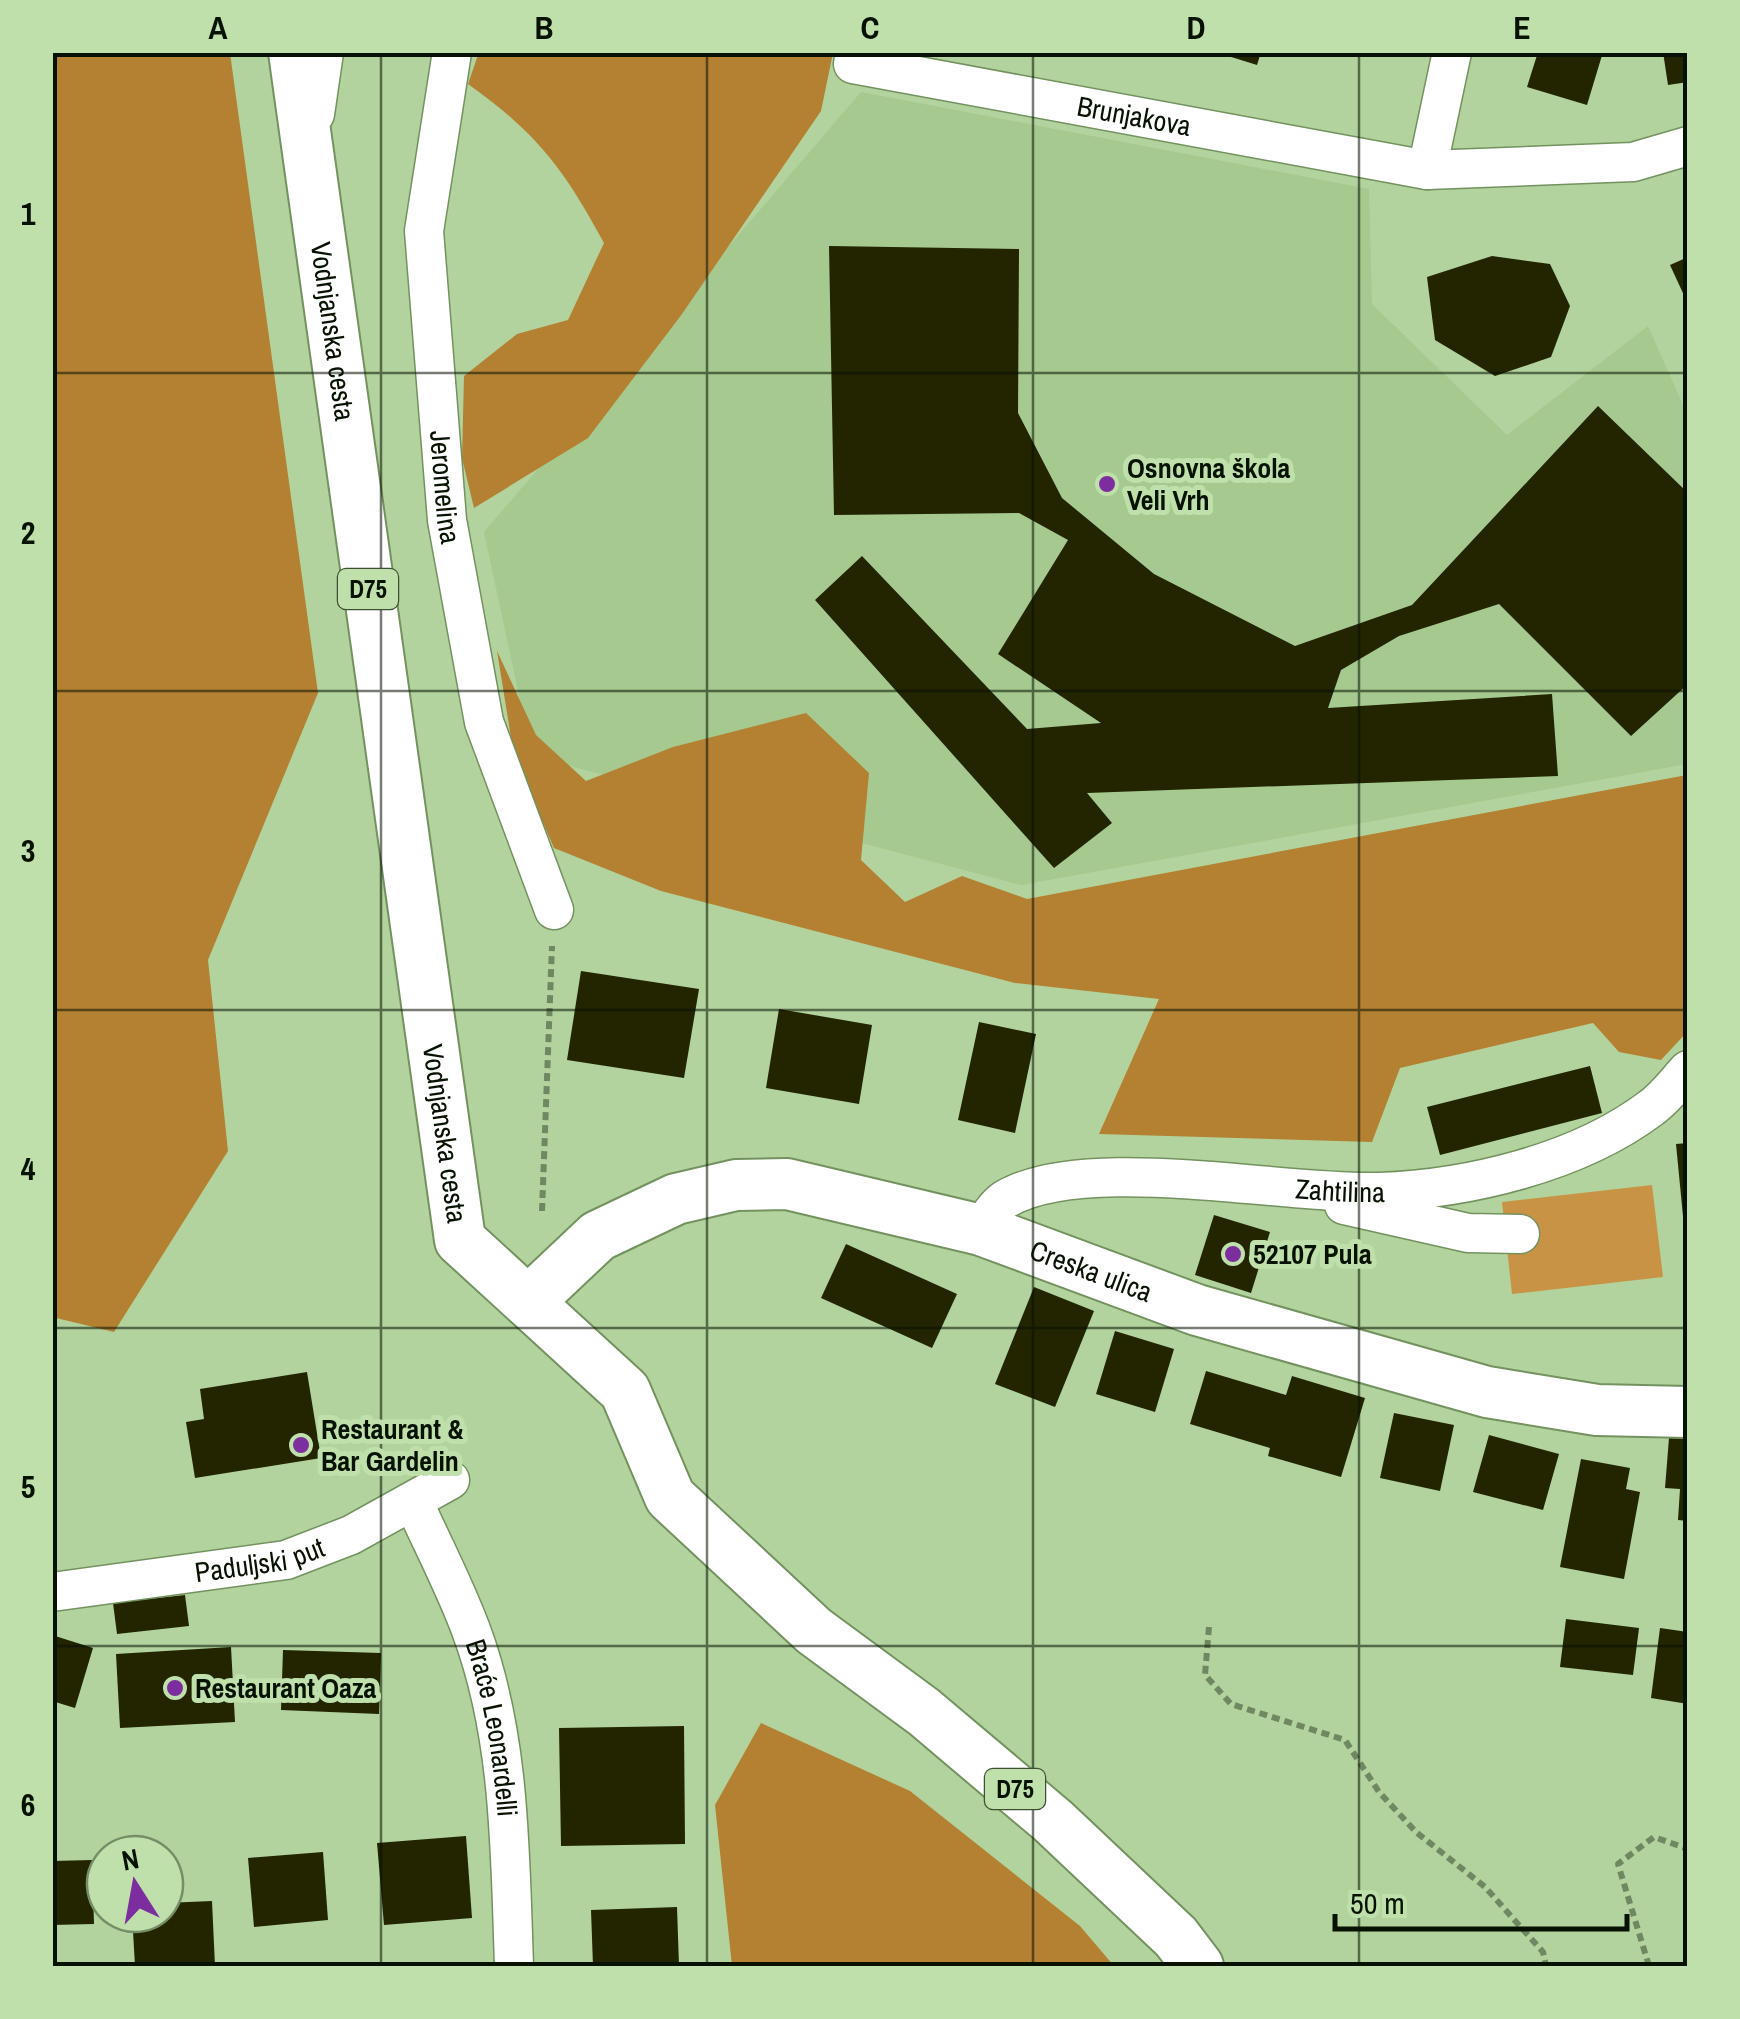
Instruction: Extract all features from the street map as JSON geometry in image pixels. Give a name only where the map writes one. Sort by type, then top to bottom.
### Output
[{"type":"main road","name":"Vodnjanska cesta","points":[[294,52],[460,1240],[625,1390],[670,1498],[814,1631],[924,1712],[1053,1820],[1176,1937],[1198,1966]]},
{"type":"main road","name":"Creska ulica","points":[[528,1302],[598,1236],[676,1199],[736,1185],[787,1184],[830,1191],[981,1230],[1198,1310],[1488,1392],[1597,1410],[1688,1412]]},
{"type":"street","points":[[310,156],[324,52]]},
{"type":"street","name":"Jeromelina","points":[[452,52],[424,232],[447,520],[484,722],[554,910]]},
{"type":"street","name":"Brunjakova","points":[[855,52],[852,64],[1427,170],[1633,162],[1688,146]]},
{"type":"street","points":[[1427,170],[1452,52]]},
{"type":"street","name":"Zahtilina","points":[[981,1230],[1001,1201],[1055,1180],[1106,1176],[1321,1191],[1422,1188],[1500,1173],[1586,1145],[1654,1107],[1688,1070]]},
{"type":"street","points":[[1321,1191],[1333,1202],[1376,1214],[1468,1232],[1520,1234]]},
{"type":"street","name":"Paduljski put","points":[[52,1592],[286,1560],[351,1536],[450,1480]]},
{"type":"street","name":"Braće Leonardelli","points":[[414,1503],[472,1632],[496,1722],[509,1811],[514,1966]]},
{"type":"path","points":[[542,1211],[554,910]]},
{"type":"path","points":[[1209,1627],[1204,1675],[1232,1704],[1345,1740],[1379,1792],[1416,1832],[1486,1888],[1543,1952],[1546,1966]]},
{"type":"path","points":[[1648,1966],[1618,1864],[1654,1837],[1688,1849]]},
{"type":"shaded area","points":[[53,52],[230,53],[318,693],[208,960],[228,1151],[114,1332],[52,1317]]},
{"type":"shaded area","points":[[479,52],[833,53],[821,111],[682,314],[588,438],[474,508],[462,458],[464,376],[517,334],[568,320],[604,243],[547,154],[513,119],[468,84]]},
{"type":"shaded area","name":"Osnovna škola Veli Vrh","points":[[861,92],[1369,189],[1372,304],[1507,435],[1648,326],[1687,414],[1687,764],[1021,885],[532,756],[484,532]]},
{"type":"shaded area","points":[[497,651],[536,735],[586,781],[673,747],[806,713],[869,773],[861,860],[905,902],[962,876],[1027,899],[1687,775],[1687,1032],[1661,1060],[1619,1052],[1593,1023],[1400,1068],[1372,1142],[1099,1134],[1159,999],[1015,983],[661,891],[554,848],[514,756]]},
{"type":"shaded area","points":[[1652,1185],[1663,1277],[1512,1294],[1502,1202]]},
{"type":"shaded area","points":[[761,1723],[910,1791],[1080,1926],[1114,1966],[732,1966],[715,1805]]},
{"type":"building","points":[[1215,52],[1261,52],[1257,65]]},
{"type":"building","points":[[1538,52],[1603,52],[1587,105],[1527,87]]},
{"type":"building","points":[[1663,52],[1688,52],[1688,82],[1668,85]]},
{"type":"building","points":[[829,246],[1019,249],[1018,413],[1062,498],[1154,574],[1295,646],[1412,605],[1598,406],[1688,493],[1688,684],[1631,736],[1499,604],[1399,636],[1341,670],[1328,708],[1552,694],[1558,776],[1087,793],[1112,823],[1054,868],[815,600],[862,556],[1027,729],[1101,723],[998,654],[1068,540],[1019,513],[834,515]]},
{"type":"building","points":[[1492,256],[1550,264],[1570,306],[1551,357],[1495,376],[1435,340],[1427,277]]},
{"type":"building","points":[[1688,257],[1688,304],[1670,265]]},
{"type":"building","points":[[581,971],[699,989],[684,1078],[567,1060]]},
{"type":"building","points":[[779,1009],[872,1025],[859,1104],[766,1088]]},
{"type":"building","points":[[979,1022],[1036,1034],[1015,1133],[958,1120]]},
{"type":"building","points":[[1590,1066],[1602,1113],[1440,1155],[1427,1107]]},
{"type":"building","points":[[1688,1143],[1688,1237],[1685,1237],[1676,1144]]},
{"type":"building","name":"52107 Pula","points":[[1214,1215],[1270,1232],[1251,1293],[1195,1275]]},
{"type":"building","points":[[846,1244],[957,1294],[932,1348],[821,1298]]},
{"type":"building","points":[[1034,1287],[1094,1311],[1055,1407],[995,1384]]},
{"type":"building","points":[[1115,1331],[1174,1349],[1155,1412],[1096,1394]]},
{"type":"building","points":[[1206,1371],[1286,1395],[1292,1376],[1365,1398],[1341,1477],[1268,1456],[1270,1448],[1190,1424]]},
{"type":"building","points":[[307,1372],[321,1458],[195,1478],[186,1422],[204,1419],[200,1389]]},
{"type":"building","points":[[1394,1413],[1454,1425],[1440,1491],[1380,1478]]},
{"type":"building","points":[[1489,1435],[1559,1454],[1543,1510],[1473,1492]]},
{"type":"building","points":[[1669,1438],[1688,1439],[1688,1521],[1678,1520],[1680,1489],[1665,1488]]},
{"type":"building","points":[[1581,1459],[1630,1468],[1626,1489],[1640,1492],[1624,1579],[1560,1567]]},
{"type":"building","points":[[185,1595],[189,1626],[117,1634],[113,1603]]},
{"type":"building","points":[[1566,1619],[1639,1628],[1633,1675],[1560,1667]]},
{"type":"building","points":[[1660,1628],[1688,1632],[1688,1704],[1651,1698]]},
{"type":"building","points":[[52,1635],[93,1648],[75,1708],[52,1701]]},
{"type":"building","name":"Restaurant Oaza","points":[[231,1647],[235,1722],[120,1728],[116,1654]]},
{"type":"building","points":[[283,1650],[381,1653],[379,1714],[281,1710]]},
{"type":"building","points":[[684,1726],[685,1844],[561,1846],[559,1728]]},
{"type":"building","points":[[466,1836],[472,1918],[384,1925],[377,1843]]},
{"type":"building","points":[[323,1852],[328,1920],[254,1927],[248,1858]]},
{"type":"building","points":[[85,1860],[85,1924],[52,1925],[52,1861]]},
{"type":"building","points":[[212,1901],[215,1966],[135,1966],[133,1934],[185,1934],[185,1902]]},
{"type":"building","points":[[677,1907],[679,1966],[593,1966],[591,1910]]},
{"type":"place","name":"Osnovna škola Veli Vrh","points":[[1107,484]]},
{"type":"place","name":"52107 Pula","points":[[1233,1254]]},
{"type":"place","name":"Restaurant & Bar Gardelin","points":[[301,1445]]},
{"type":"place","name":"Restaurant Oaza","points":[[175,1688]]}]
